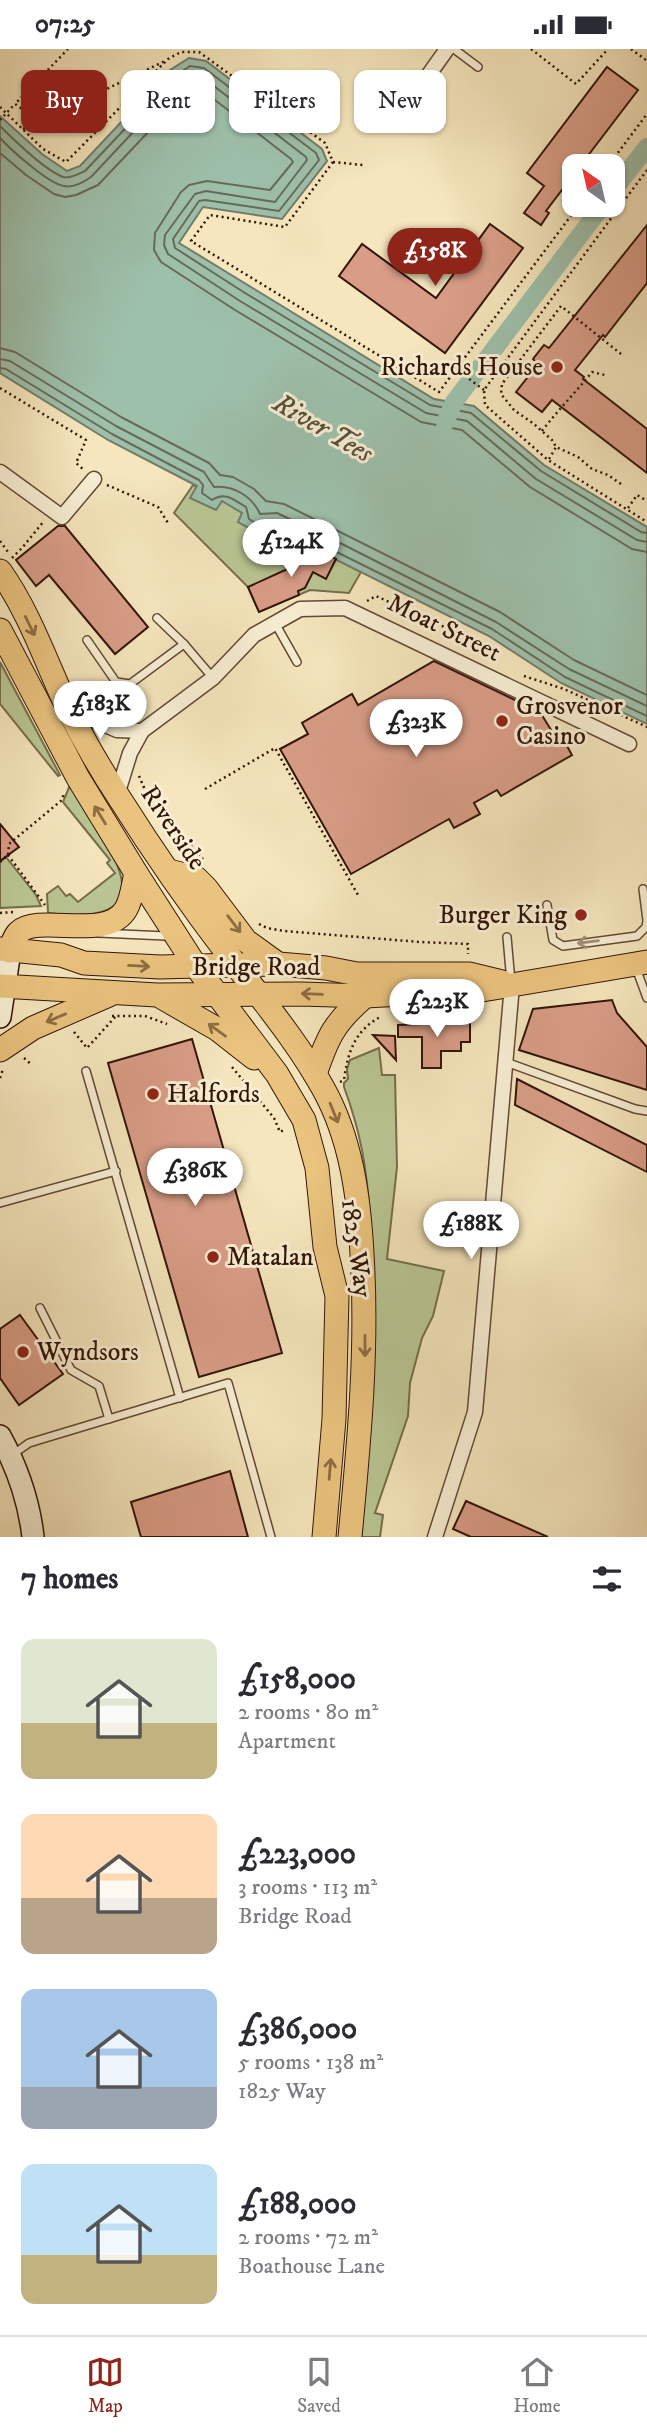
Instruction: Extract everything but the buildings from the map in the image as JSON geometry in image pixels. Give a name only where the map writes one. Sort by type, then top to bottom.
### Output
[{"type":"main road","name":"Riverside","points":[[1,575],[25,615],[68,709],[117,795],[202,920],[258,994]]},
{"type":"main road","name":"Riverside","points":[[0,630],[78,778],[195,965],[218,996]]},
{"type":"main road","points":[[169,871],[196,878],[246,941],[278,964]]},
{"type":"main road","points":[[5,950],[18,933],[52,918],[113,922],[125,911],[136,873]]},
{"type":"main road","name":"Bridge Road","points":[[5,950],[61,955],[84,963],[160,967],[278,964],[357,974],[469,974],[512,985]]},
{"type":"main road","name":"Bridge Road","points":[[2,986],[116,1003],[157,995],[365,996],[482,991],[640,963]]},
{"type":"main road","name":"1825 Way","points":[[258,994],[315,1075],[336,1116],[349,1157],[359,1205],[365,1358],[351,1537]]},
{"type":"main road","points":[[157,995],[217,1028],[242,1050],[277,1074]]},
{"type":"main road","name":"1825 Way","points":[[218,996],[277,1074],[300,1111],[317,1168],[325,1247],[337,1296],[334,1419],[324,1537]]},
{"type":"main road","points":[[315,1075],[329,1035],[343,1015],[365,996]]},
{"type":"main road","points":[[11,1053],[33,1028],[116,1003]]},
{"type":"street","points":[[432,70],[447,49]]},
{"type":"street","points":[[0,472],[62,517],[94,479]]},
{"type":"street","name":"Moat Street","points":[[117,795],[130,753],[142,731],[212,678],[254,635],[300,609],[345,608],[629,744]]},
{"type":"street","points":[[68,709],[117,730],[142,731]]},
{"type":"street","points":[[0,1017],[5,950]]},
{"type":"street","points":[[435,1537],[475,1412],[512,985]]},
{"type":"street","points":[[0,1436],[6,1458],[27,1500],[33,1537]]},
{"type":"lane","points":[[454,49],[478,67]]},
{"type":"lane","points":[[156,618],[184,644],[212,678]]},
{"type":"lane","points":[[275,623],[297,662]]},
{"type":"lane","points":[[87,640],[116,682],[130,684],[184,644]]},
{"type":"lane","points":[[547,905],[553,940],[563,946],[637,936],[646,927],[647,920],[643,890]]},
{"type":"lane","name":"Bridge Road","points":[[52,918],[106,935],[166,936],[176,943],[195,965]]},
{"type":"lane","points":[[507,937],[512,985]]},
{"type":"lane","points":[[640,963],[647,998]]},
{"type":"lane","points":[[506,1062],[647,1111]]},
{"type":"lane","points":[[86,1071],[180,1398]]},
{"type":"lane","points":[[0,1203],[116,1171]]},
{"type":"lane","points":[[40,1308],[71,1370],[99,1386],[109,1419]]},
{"type":"lane","points":[[6,1458],[29,1443],[228,1383],[271,1537]]},
{"type":"path","points":[[0,120],[68,49]]},
{"type":"path","points":[[531,49],[576,84],[608,49]]},
{"type":"path","points":[[631,49],[646,60],[647,58]]},
{"type":"path","points":[[107,88],[181,51],[198,51],[325,143],[333,162]]},
{"type":"path","points":[[107,121],[168,59]]},
{"type":"path","points":[[15,104],[21,108]]},
{"type":"path","points":[[0,107],[21,127]]},
{"type":"path","points":[[617,154],[647,114]]},
{"type":"path","points":[[27,133],[43,149],[66,162],[95,133]]},
{"type":"path","points":[[333,162],[363,165]]},
{"type":"path","points":[[333,162],[285,227],[210,215],[191,241],[439,392],[570,217]]},
{"type":"path","points":[[647,170],[484,390],[485,405],[548,460],[647,522]]},
{"type":"path","points":[[621,354],[561,306],[502,384],[502,394],[514,410],[542,431],[556,447],[578,457],[592,469],[608,475],[621,485]]},
{"type":"path","points":[[456,369],[484,390]]},
{"type":"path","points":[[542,431],[592,372],[605,375]]},
{"type":"path","points":[[0,388],[86,440],[76,463],[94,479],[158,507],[168,523]]},
{"type":"path","points":[[548,460],[556,447]]},
{"type":"path","points":[[628,509],[637,495],[647,501]]},
{"type":"path","points":[[0,541],[12,558],[53,510]]},
{"type":"path","points":[[345,608],[376,596],[473,640],[495,666]]},
{"type":"path","points":[[518,674],[564,689],[647,727]]},
{"type":"path","points":[[205,789],[275,748],[358,895]]},
{"type":"path","points":[[140,783],[149,799],[209,866]]},
{"type":"path","points":[[52,918],[42,898],[8,855],[9,844],[62,800]]},
{"type":"path","points":[[0,862],[8,855]]},
{"type":"path","points":[[254,921],[267,928],[284,931],[420,943],[468,944]]},
{"type":"path","points":[[68,1024],[88,1048],[116,1003]]},
{"type":"path","points":[[11,1053],[32,1065]]},
{"type":"shaded area","points":[[193,485],[361,572],[349,593],[310,590],[259,612],[248,587],[174,513]]},
{"type":"shaded area","points":[[0,662],[60,775],[58,776],[0,704]]},
{"type":"shaded area","points":[[70,785],[100,831],[121,876],[121,895],[111,908],[88,914],[48,913],[47,894],[58,886],[66,896],[70,894],[78,902],[115,873],[107,863],[110,860],[63,802]]},
{"type":"shaded area","points":[[6,857],[36,895],[41,906],[0,908],[0,862]]},
{"type":"shaded area","points":[[379,1048],[382,1075],[395,1075],[397,1167],[387,1259],[444,1271],[433,1316],[422,1338],[410,1383],[408,1416],[375,1513],[383,1515],[380,1537],[361,1537],[370,1218],[362,1151],[344,1083],[348,1079],[350,1060]]},
{"type":"water","name":"River Tees","points":[[189,58],[206,61],[229,78],[229,133],[301,133],[322,149],[327,161],[282,219],[203,207],[179,243],[434,399],[474,406],[544,465],[647,527],[647,724],[561,683],[489,636],[271,527],[265,537],[238,522],[242,513],[222,501],[216,510],[190,498],[197,486],[108,440],[0,373],[0,116],[42,154],[67,171],[80,166],[121,122],[121,133],[215,133],[215,70],[170,70]]},
{"type":"waterway","points":[[625,175],[647,147]]},
{"type":"waterway","points":[[445,423],[454,402],[594,217]]},
{"type":"place","name":"Richards House","points":[[557,367]]},
{"type":"place","name":"Grosvenor Casino","points":[[502,721]]},
{"type":"place","name":"Burger King","points":[[581,915]]},
{"type":"place","name":"Halfords","points":[[153,1094]]},
{"type":"place","name":"Matalan","points":[[213,1257]]},
{"type":"place","name":"Wyndsors","points":[[23,1352]]}]
